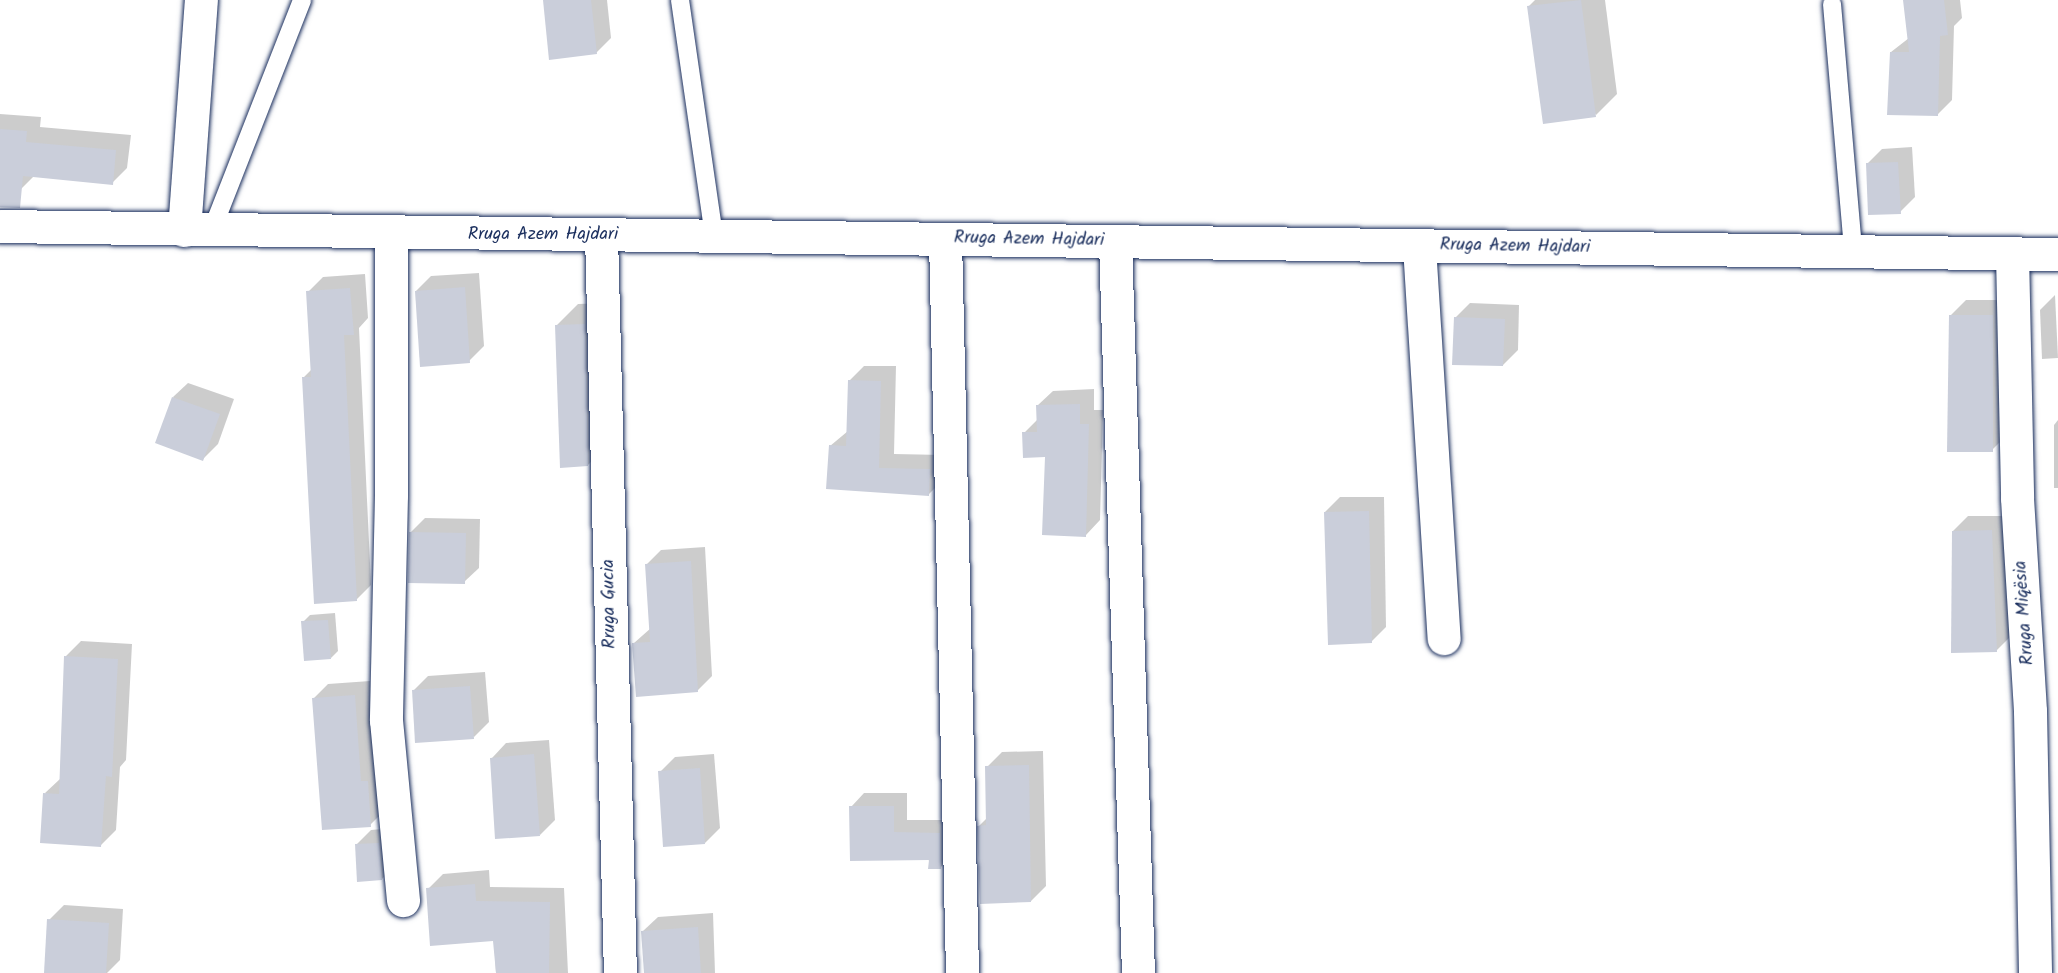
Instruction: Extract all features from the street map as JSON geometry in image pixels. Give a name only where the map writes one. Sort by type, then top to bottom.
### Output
[{"type":"street","points":[[198,230],[201,0]]},
{"type":"street","name":"Rruga Azem Hajdari","points":[[0,226],[391,234],[714,236],[2058,254]]},
{"type":"street","points":[[391,234],[391,495],[386,720],[403,900]]},
{"type":"street","name":"Rruga Gucia","points":[[601,235],[620,973]]},
{"type":"street","points":[[945,239],[962,973]]},
{"type":"street","points":[[1114,242],[1138,973]]},
{"type":"street","points":[[1419,246],[1444,638]]},
{"type":"street","name":"Rruga Miqësia","points":[[2012,253],[2017,498],[2030,711],[2036,973]]},
{"type":"lane","points":[[198,230],[302,0]]},
{"type":"lane","points":[[680,0],[714,236]]},
{"type":"lane","points":[[1832,4],[1853,251]]},
{"type":"building","points":[[543,0],[591,0],[597,54],[549,60]]},
{"type":"building","points":[[1581,0],[1596,117],[1543,124],[1527,6]]},
{"type":"building","points":[[1903,0],[1944,0],[1948,35],[1940,36],[1938,116],[1887,115],[1890,52],[1909,52]]},
{"type":"building","points":[[0,129],[27,131],[26,142],[116,150],[113,185],[23,176],[20,208],[0,207]]},
{"type":"building","points":[[1898,162],[1901,214],[1868,215],[1866,163]]},
{"type":"building","points":[[465,287],[470,363],[420,367],[415,291]]},
{"type":"building","points":[[350,288],[354,335],[344,335],[357,601],[314,604],[302,377],[311,377],[306,291]]},
{"type":"building","points":[[1949,315],[1993,315],[1993,452],[1947,452]]},
{"type":"building","points":[[1454,317],[1505,319],[1503,366],[1452,365]]},
{"type":"building","points":[[585,324],[588,466],[560,468],[555,325]]},
{"type":"building","points":[[848,380],[881,381],[879,468],[930,469],[929,496],[826,489],[829,445],[846,446]]},
{"type":"building","points":[[172,397],[220,414],[203,461],[155,443]]},
{"type":"building","points":[[1080,404],[1080,424],[1089,424],[1086,537],[1042,535],[1045,457],[1023,458],[1022,432],[1037,432],[1036,405]]},
{"type":"building","points":[[1369,511],[1372,643],[1328,645],[1324,512]]},
{"type":"building","points":[[1992,530],[1997,652],[1951,653],[1952,531]]},
{"type":"building","points":[[409,532],[466,533],[465,584],[408,583]]},
{"type":"building","points":[[691,561],[698,692],[636,697],[632,643],[650,642],[645,564]]},
{"type":"building","points":[[328,620],[331,659],[304,661],[301,621]]},
{"type":"building","points":[[64,656],[118,659],[112,777],[106,776],[101,847],[40,843],[43,793],[59,794]]},
{"type":"building","points":[[470,686],[474,739],[415,743],[412,690]]},
{"type":"building","points":[[355,695],[361,781],[368,781],[371,827],[322,830],[312,698]]},
{"type":"building","points":[[534,754],[540,836],[495,839],[490,758]]},
{"type":"building","points":[[1029,765],[1031,902],[980,904],[977,826],[986,825],[985,766]]},
{"type":"building","points":[[700,768],[705,844],[663,847],[658,771]]},
{"type":"building","points":[[849,806],[894,806],[894,832],[940,833],[941,869],[928,869],[929,860],[850,861]]},
{"type":"building","points":[[379,843],[382,880],[357,882],[355,844]]},
{"type":"building","points":[[475,884],[476,901],[550,902],[549,973],[496,973],[493,941],[430,946],[426,888]]},
{"type":"building","points":[[47,919],[109,923],[106,973],[44,973]]},
{"type":"building","points":[[698,927],[701,973],[644,973],[641,931]]}]
